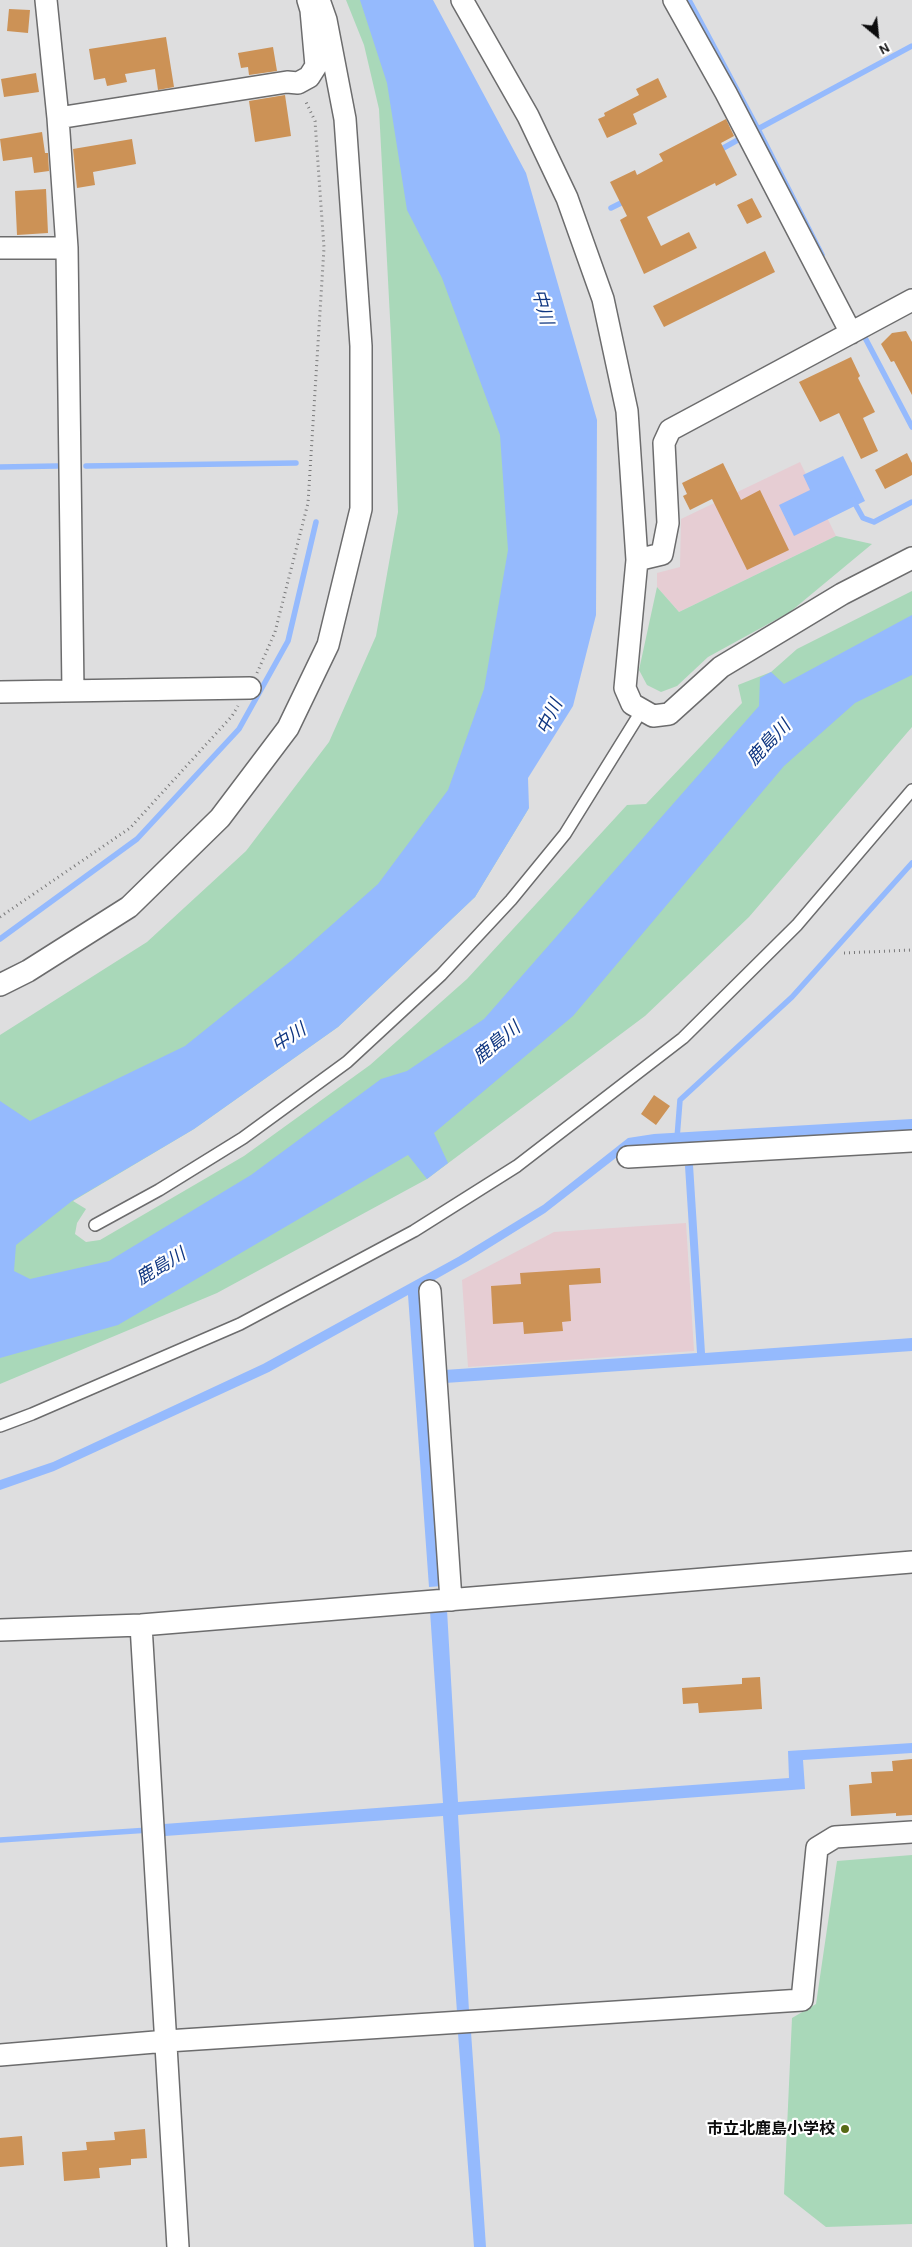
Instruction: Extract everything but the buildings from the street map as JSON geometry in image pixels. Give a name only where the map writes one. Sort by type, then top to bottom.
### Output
[{"type":"street","points":[[46,0],[58,118],[67,248],[73,691]]},
{"type":"street","points":[[58,118],[287,82],[298,84],[309,77],[316,66],[311,10],[308,0]]},
{"type":"street","points":[[0,986],[28,971],[129,907],[220,818],[288,728],[328,645],[361,509],[361,346],[345,119],[326,20],[319,0]]},
{"type":"street","points":[[462,0],[528,116],[567,198],[602,299],[627,411],[637,560],[625,688],[632,704],[653,716],[669,714],[721,667],[842,594],[912,558]]},
{"type":"street","points":[[674,0],[726,93],[851,333]]},
{"type":"street","points":[[0,248],[67,248]]},
{"type":"street","points":[[637,560],[662,554],[668,523],[664,443],[670,430],[912,300]]},
{"type":"street","points":[[0,692],[250,688]]},
{"type":"street","points":[[628,1157],[912,1141]]},
{"type":"street","points":[[430,1291],[450,1600]]},
{"type":"street","points":[[0,1630],[141,1625],[912,1562]]},
{"type":"street","points":[[141,1625],[178,2247]]},
{"type":"street","points":[[0,2055],[166,2041],[802,2000],[817,1848],[836,1837],[912,1832]]},
{"type":"lane","points":[[95,1225],[159,1190],[243,1138],[347,1062],[441,976],[511,900],[565,834],[642,710]]},
{"type":"lane","points":[[0,1426],[240,1324],[414,1231],[517,1166],[683,1038],[798,925],[912,790]]},
{"type":"path","points":[[0,917],[130,828],[232,716],[250,688],[275,632],[308,503],[324,248],[315,120],[298,84]]},
{"type":"path","points":[[844,953],[912,950]]},
{"type":"shaded area","points":[[800,462],[836,536],[679,612],[657,587],[657,573],[680,567],[681,519]]},
{"type":"shaded area","points":[[686,1223],[694,1351],[468,1367],[462,1280],[554,1232]]},
{"type":"green space","points":[[346,0],[384,0],[551,480],[416,906],[0,1190],[0,1035],[147,942],[246,851],[329,742],[376,636],[398,512],[391,337],[379,109],[364,45]]},
{"type":"green space","points":[[836,536],[872,544],[790,612],[708,657],[677,686],[661,692],[647,685],[639,670],[657,587],[679,612]]},
{"type":"green space","points":[[912,591],[912,634],[505,1024],[252,1196],[0,1316],[0,1235],[529,808],[475,897],[338,1027],[194,1129],[73,1201],[86,1209],[77,1223],[75,1234],[86,1242],[100,1240],[244,1156],[370,1065],[467,979],[627,805],[646,804],[742,703],[738,685],[771,672],[797,649]]},
{"type":"green space","points":[[912,657],[912,727],[749,917],[645,1016],[427,1179],[217,1293],[0,1384],[0,1349],[385,1142],[768,758]]},
{"type":"green space","name":"市立北鹿島小学校","points":[[912,1855],[912,2224],[826,2227],[784,2194],[792,2018],[816,2004],[837,1861]]},
{"type":"water","points":[[360,0],[433,0],[526,173],[597,420],[596,615],[573,706],[528,778],[529,808],[475,897],[338,1027],[194,1129],[72,1201],[16,1245],[14,1271],[30,1279],[109,1261],[251,1175],[381,1079],[407,1071],[484,1019],[759,706],[760,678],[771,672],[784,684],[912,615],[912,675],[855,703],[784,766],[573,1016],[434,1133],[448,1163],[427,1179],[408,1155],[118,1325],[0,1358],[0,1101],[30,1121],[185,1046],[292,960],[378,884],[448,790],[484,689],[508,550],[500,435],[442,278],[407,210],[387,83]]},
{"type":"water","points":[[843,456],[865,501],[794,536],[779,505],[810,490],[803,475]]},
{"type":"water","points":[[912,1119],[912,1132],[626,1150],[545,1213],[422,1287],[443,1586],[429,1587],[408,1295],[269,1372],[54,1471],[0,1490],[0,1480],[53,1462],[263,1364],[458,1257],[543,1205],[628,1138],[654,1134]]},
{"type":"water","points":[[693,1165],[705,1353],[912,1338],[912,1351],[445,1383],[444,1370],[697,1353],[685,1166]]},
{"type":"water","points":[[447,1610],[458,1802],[789,1778],[788,1751],[912,1743],[912,1753],[803,1760],[805,1789],[458,1815],[469,2011],[457,2012],[443,1816],[165,1836],[164,1824],[443,1803],[430,1611]]},
{"type":"water","points":[[471,2032],[486,2247],[474,2247],[458,2033]]},
{"type":"waterway","points":[[689,0],[758,129],[822,255]]},
{"type":"waterway","points":[[756,130],[912,46]]},
{"type":"waterway","points":[[718,151],[743,137]]},
{"type":"waterway","points":[[611,208],[627,200]]},
{"type":"waterway","points":[[862,332],[912,427]]},
{"type":"waterway","points":[[86,466],[296,463]]},
{"type":"waterway","points":[[0,467],[57,466]]},
{"type":"waterway","points":[[853,500],[863,518],[874,522],[912,502]]},
{"type":"waterway","points":[[0,939],[137,839],[239,729],[288,641],[316,522]]},
{"type":"waterway","points":[[677,1138],[680,1100],[792,997],[912,863]]},
{"type":"waterway","points":[[0,1840],[149,1830]]},
{"type":"place","name":"市立北鹿島小学校","points":[[845,2129]]},
{"type":"water label","name":"中川","points":[[542,307]]},
{"type":"water label","name":"中川","points":[[550,717]]},
{"type":"water label","name":"鹿島川","points":[[769,743]]},
{"type":"water label","name":"中川","points":[[289,1038]]},
{"type":"water label","name":"鹿島川","points":[[497,1043]]},
{"type":"water label","name":"鹿島川","points":[[161,1267]]}]
